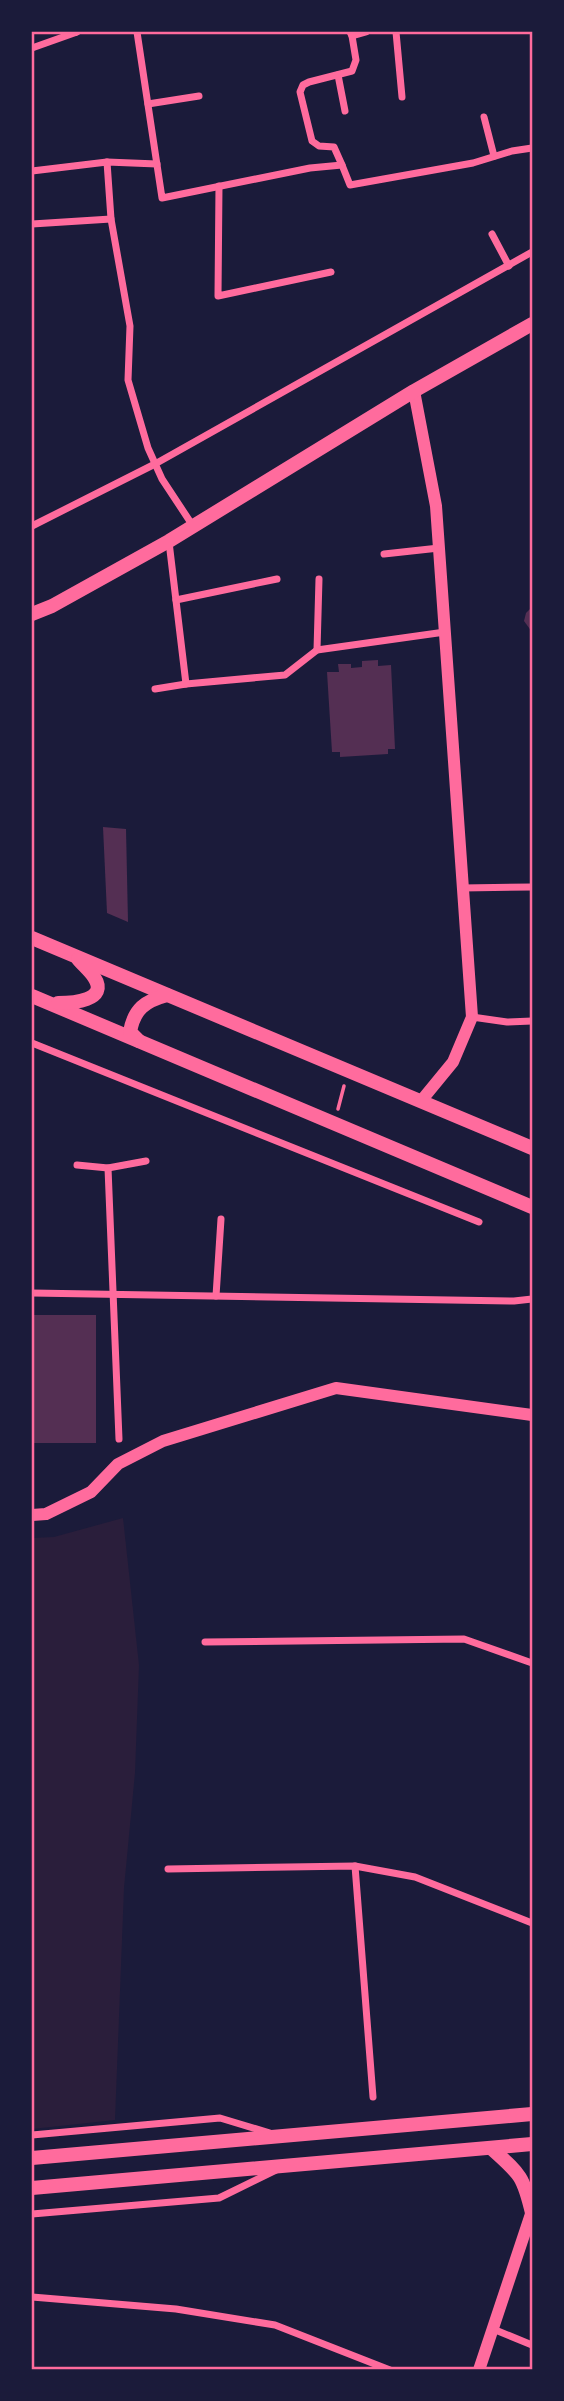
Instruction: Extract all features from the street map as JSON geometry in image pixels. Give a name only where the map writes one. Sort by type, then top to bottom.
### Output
[{"type":"main road","points":[[32,614],[52,606],[194,527],[414,391],[533,324]]},
{"type":"main road","points":[[32,938],[533,1148]]},
{"type":"main road","points":[[49,1003],[76,1003],[94,995],[97,986],[95,977],[76,956]]},
{"type":"main road","points":[[139,1041],[130,1032],[138,1009],[152,999],[167,995]]},
{"type":"main road","points":[[32,996],[533,1208]]},
{"type":"main road","points":[[32,2158],[533,2113]]},
{"type":"main road","points":[[32,2188],[533,2144]]},
{"type":"main road","points":[[491,2148],[518,2172],[524,2182],[532,2212]]},
{"type":"street","points":[[32,48],[77,32]]},
{"type":"street","points":[[137,32],[162,198],[310,168],[342,165]]},
{"type":"street","points":[[366,32],[351,34],[356,60],[352,71],[309,82],[303,85],[300,92],[312,141],[319,146],[334,148],[351,186],[473,163],[512,151],[533,148]]},
{"type":"street","points":[[396,32],[402,97]]},
{"type":"street","points":[[338,75],[345,111]]},
{"type":"street","points":[[148,104],[199,96]]},
{"type":"street","points":[[484,117],[494,156]]},
{"type":"street","points":[[32,170],[107,162],[157,164]]},
{"type":"street","points":[[107,162],[111,219],[130,326],[128,380],[155,464],[194,527]]},
{"type":"street","points":[[219,186],[218,296],[331,272]]},
{"type":"street","points":[[32,224],[111,219]]},
{"type":"street","points":[[492,234],[509,266]]},
{"type":"street","points":[[32,526],[155,464],[533,253]]},
{"type":"street","points":[[414,391],[436,506],[472,1017],[453,1062],[421,1101]]},
{"type":"street","points":[[169,541],[186,684]]},
{"type":"street","points":[[384,554],[439,548]]},
{"type":"street","points":[[176,600],[277,579]]},
{"type":"street","points":[[317,650],[319,579]]},
{"type":"street","points":[[155,689],[285,675],[317,650],[444,632]]},
{"type":"street","points":[[462,888],[533,887]]},
{"type":"street","points":[[472,1017],[507,1022],[533,1021]]},
{"type":"street","points":[[32,1044],[479,1222]]},
{"type":"street","points":[[77,1165],[108,1168],[146,1161]]},
{"type":"street","points":[[108,1168],[119,1439]]},
{"type":"street","points":[[216,1296],[220,1219]]},
{"type":"street","points":[[32,1293],[514,1301],[533,1299]]},
{"type":"street","points":[[32,1515],[46,1514],[91,1492],[118,1464],[163,1441],[335,1388],[533,1415]]},
{"type":"street","points":[[205,1642],[464,1639],[533,1663]]},
{"type":"street","points":[[168,1870],[355,1866],[415,1877],[533,1923]]},
{"type":"street","points":[[355,1866],[373,2097]]},
{"type":"street","points":[[32,2135],[220,2118],[284,2137]]},
{"type":"street","points":[[32,2214],[219,2198],[285,2166]]},
{"type":"street","points":[[479,2370],[532,2212]]},
{"type":"street","points":[[32,2297],[176,2309],[275,2325],[390,2370]]},
{"type":"street","points":[[493,2329],[533,2344]]},
{"type":"path","points":[[334,1124],[349,1071]]},
{"type":"shaded area","points":[[123,1518],[139,1665],[135,1773],[124,1888],[115,2120],[32,2129],[32,1538],[54,1537]]},
{"type":"building","points":[[532,607],[532,632],[524,621],[526,613]]},
{"type":"building","points":[[378,660],[378,666],[391,665],[395,749],[388,749],[388,754],[340,757],[340,752],[332,752],[327,672],[339,672],[338,664],[351,664],[351,668],[362,667],[362,661]]},
{"type":"building","points":[[103,827],[126,829],[128,922],[107,913]]},
{"type":"building","points":[[32,1315],[96,1315],[96,1443],[32,1443]]}]
